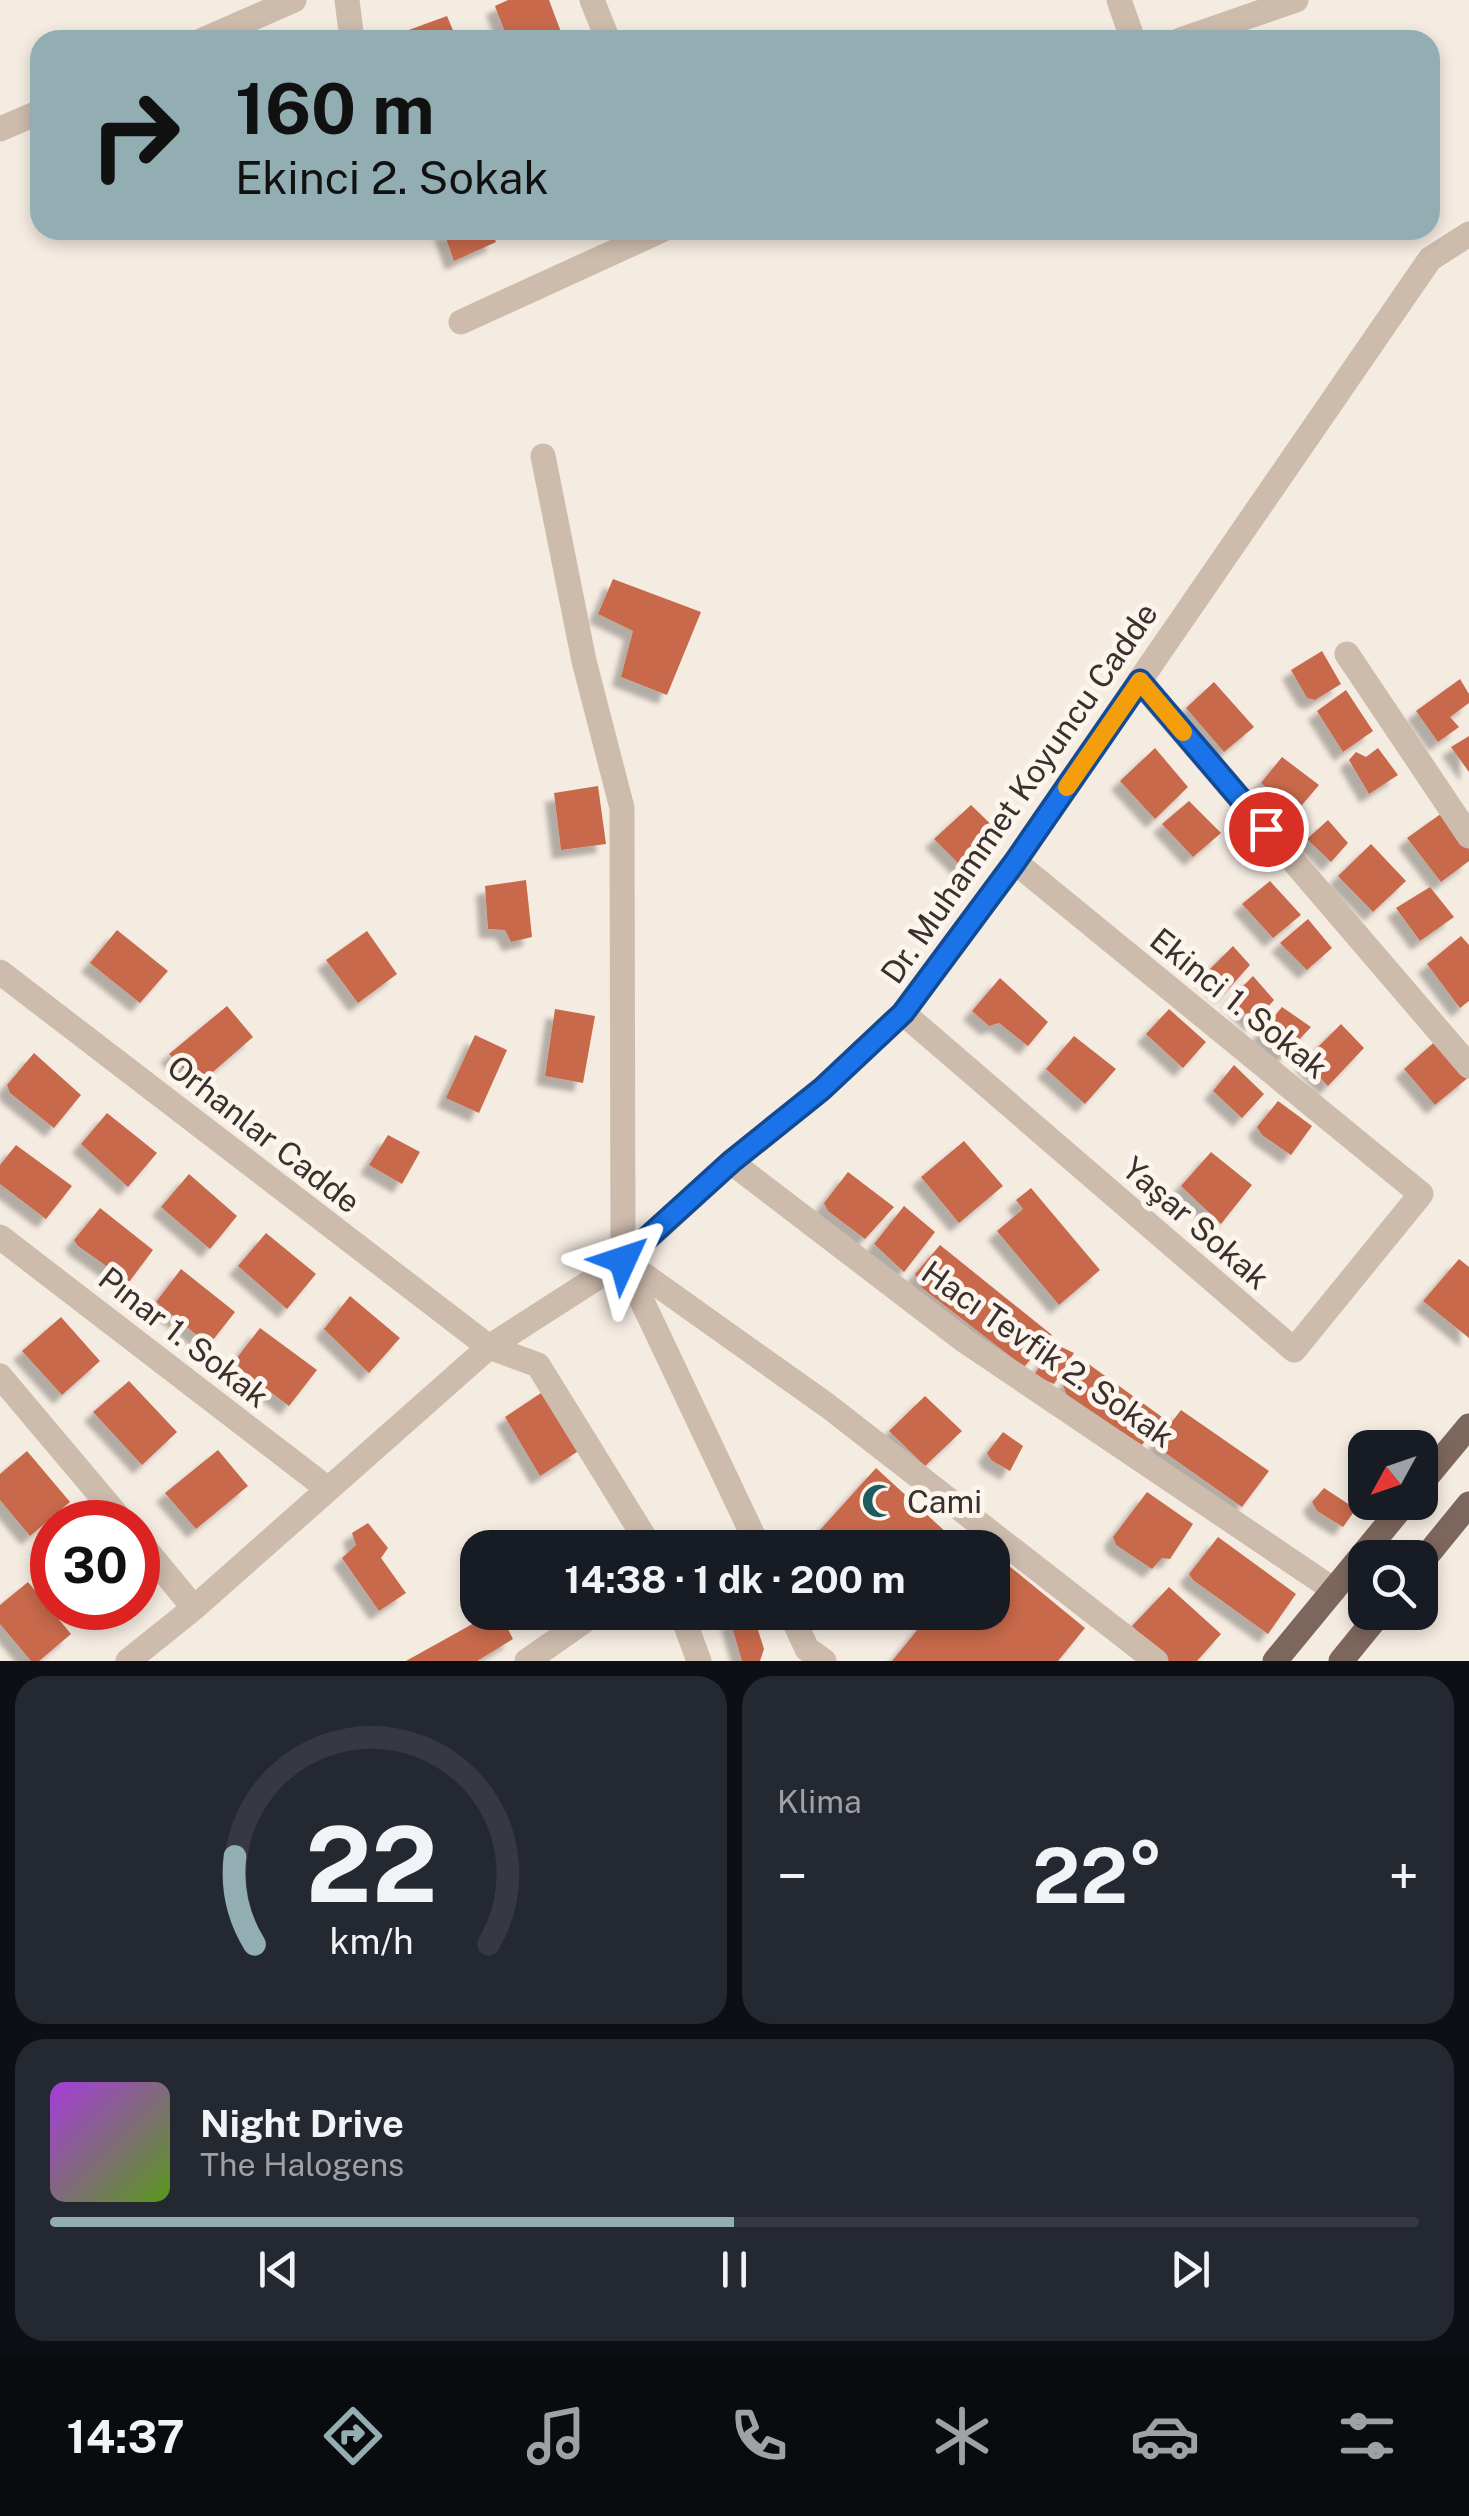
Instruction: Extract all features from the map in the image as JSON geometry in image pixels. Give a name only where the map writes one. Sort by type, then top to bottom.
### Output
[{"type":"main road","points":[[1438,1463],[1469,1426]]},
{"type":"main road","points":[[1438,1542],[1469,1504]]},
{"type":"main road","points":[[1275,1661],[1391,1520]]},
{"type":"main road","points":[[1341,1661],[1366,1630]]},
{"type":"street","points":[[226,30],[294,0]]},
{"type":"street","points":[[347,0],[351,30]]},
{"type":"street","points":[[592,0],[604,30]]},
{"type":"street","points":[[1118,0],[1129,30]]},
{"type":"street","points":[[1209,30],[1296,0]]},
{"type":"street","points":[[0,129],[30,116]]},
{"type":"street","name":"Dr. Muhammet Koyuncu Cadde","points":[[128,1661],[194,1608],[488,1348],[623,1260],[731,1162],[822,1089],[903,1013],[1015,862],[1430,259],[1469,234]]},
{"type":"street","points":[[462,322],[640,240]]},
{"type":"street","points":[[543,456],[584,661],[622,808],[623,1260],[750,1530]]},
{"type":"street","points":[[1348,654],[1469,836]]},
{"type":"street","points":[[1140,681],[1469,1066]]},
{"type":"street","name":"Ekinci 1. Sokak","points":[[1015,862],[1421,1194]]},
{"type":"street","name":"Orhanlar Cadde","points":[[0,972],[488,1348],[538,1365],[640,1530]]},
{"type":"street","name":"Yaşar Sokak","points":[[903,1013],[1294,1350],[1421,1194]]},
{"type":"street","name":"Hacı Tevfik 2. Sokak","points":[[731,1162],[965,1341],[1334,1590]]},
{"type":"street","name":"Pınar 1. Sokak","points":[[0,1237],[328,1489]]},
{"type":"street","points":[[623,1260],[828,1406],[1156,1661]]},
{"type":"street","points":[[0,1376],[104,1500]]},
{"type":"street","points":[[160,1567],[194,1608]]},
{"type":"street","points":[[527,1661],[571,1630]]},
{"type":"street","points":[[688,1630],[700,1661]]},
{"type":"street","points":[[797,1630],[808,1657]]},
{"type":"building","points":[[508,0],[549,0],[560,30],[504,30],[495,6]]},
{"type":"building","points":[[447,16],[453,30],[409,30]]},
{"type":"building","points":[[447,240],[495,240],[496,242],[454,261]]},
{"type":"building","points":[[613,579],[701,612],[667,695],[621,677],[633,631],[598,614]]},
{"type":"building","points":[[1322,651],[1341,684],[1315,700],[1307,698],[1291,670]]},
{"type":"building","points":[[1460,679],[1469,694],[1469,703],[1450,717],[1459,727],[1438,742],[1416,711]]},
{"type":"building","points":[[1214,682],[1254,727],[1224,752],[1186,708]]},
{"type":"building","points":[[1346,690],[1373,731],[1343,752],[1317,711]]},
{"type":"building","points":[[1469,736],[1469,772],[1451,747]]},
{"type":"building","points":[[1155,748],[1188,787],[1155,819],[1120,781]]},
{"type":"building","points":[[1378,748],[1398,775],[1369,794],[1349,760],[1356,752],[1366,757]]},
{"type":"building","points":[[1282,757],[1319,785],[1296,812],[1261,783]]},
{"type":"building","points":[[598,786],[606,844],[561,850],[554,793]]},
{"type":"building","points":[[1189,801],[1221,833],[1193,857],[1162,824]]},
{"type":"building","points":[[971,805],[1002,835],[967,872],[934,839]]},
{"type":"building","points":[[1442,813],[1469,848],[1469,861],[1441,882],[1407,838]]},
{"type":"building","points":[[1328,820],[1348,843],[1331,862],[1307,839]]},
{"type":"building","points":[[1371,844],[1406,881],[1373,912],[1338,876]]},
{"type":"building","points":[[526,880],[532,937],[511,942],[505,930],[488,929],[485,886]]},
{"type":"building","points":[[1270,881],[1301,915],[1273,938],[1242,904]]},
{"type":"building","points":[[1430,887],[1454,917],[1420,941],[1396,908]]},
{"type":"building","points":[[1308,919],[1332,948],[1307,970],[1280,943]]},
{"type":"building","points":[[117,930],[168,971],[140,1003],[90,963]]},
{"type":"building","points":[[367,931],[397,974],[358,1003],[326,960]]},
{"type":"building","points":[[1461,936],[1469,945],[1469,1001],[1460,1008],[1427,964]]},
{"type":"building","points":[[1233,946],[1250,965],[1224,994],[1204,975]]},
{"type":"building","points":[[1253,976],[1274,1000],[1254,1023],[1231,998]]},
{"type":"building","points":[[1000,978],[1048,1022],[1028,1046],[999,1023],[989,1026],[972,1011]]},
{"type":"building","points":[[227,1006],[253,1037],[199,1084],[169,1054]]},
{"type":"building","points":[[1282,1007],[1311,1027],[1284,1056],[1261,1032]]},
{"type":"building","points":[[555,1009],[595,1016],[583,1083],[545,1076]]},
{"type":"building","points":[[1169,1009],[1206,1042],[1183,1068],[1146,1034]]},
{"type":"building","points":[[1341,1024],[1364,1048],[1328,1086],[1304,1061]]},
{"type":"building","points":[[475,1035],[507,1050],[479,1113],[446,1098]]},
{"type":"building","points":[[1074,1036],[1116,1069],[1085,1104],[1046,1069]]},
{"type":"building","points":[[1439,1038],[1469,1077],[1435,1105],[1404,1069]]},
{"type":"building","points":[[34,1053],[81,1095],[54,1128],[10,1093],[7,1085]]},
{"type":"building","points":[[1234,1065],[1264,1094],[1242,1118],[1213,1091]]},
{"type":"building","points":[[1278,1101],[1312,1126],[1291,1155],[1257,1127]]},
{"type":"building","points":[[107,1113],[157,1153],[128,1187],[81,1144]]},
{"type":"building","points":[[388,1135],[420,1152],[402,1184],[369,1165]]},
{"type":"building","points":[[964,1141],[1003,1186],[959,1223],[921,1177]]},
{"type":"building","points":[[16,1145],[72,1186],[46,1219],[0,1184],[0,1165]]},
{"type":"building","points":[[1211,1152],[1252,1185],[1221,1224],[1181,1186]]},
{"type":"building","points":[[848,1172],[894,1207],[865,1239],[828,1211],[824,1203]]},
{"type":"building","points":[[189,1174],[237,1216],[210,1249],[161,1207]]},
{"type":"building","points":[[1031,1188],[1100,1270],[1059,1305],[997,1231],[1023,1209],[1016,1200]]},
{"type":"building","points":[[904,1206],[935,1232],[904,1272],[874,1244]]},
{"type":"building","points":[[100,1208],[153,1250],[129,1282],[74,1240]]},
{"type":"building","points":[[266,1233],[316,1274],[287,1309],[238,1266]]},
{"type":"building","points":[[940,1245],[1052,1335],[1024,1367],[922,1288],[915,1274]]},
{"type":"building","points":[[1459,1259],[1469,1267],[1469,1338],[1423,1301]]},
{"type":"building","points":[[181,1269],[235,1312],[209,1345],[156,1302]]},
{"type":"building","points":[[350,1296],[400,1338],[369,1373],[324,1329]]},
{"type":"building","points":[[61,1317],[100,1361],[62,1395],[22,1351]]},
{"type":"building","points":[[260,1328],[317,1370],[289,1406],[240,1369],[236,1359]]},
{"type":"building","points":[[1055,1344],[1074,1353],[1054,1384],[1034,1375]]},
{"type":"building","points":[[1083,1360],[1162,1417],[1142,1445],[1067,1396],[1063,1385]]},
{"type":"building","points":[[129,1381],[177,1432],[142,1465],[93,1412]]},
{"type":"building","points":[[544,1391],[580,1450],[540,1476],[505,1417]]},
{"type":"building","points":[[925,1396],[962,1431],[925,1466],[889,1431]]},
{"type":"building","points":[[1181,1410],[1269,1471],[1242,1507],[1154,1445]]},
{"type":"building","points":[[1003,1432],[1023,1446],[1010,1471],[991,1460],[987,1453]]},
{"type":"building","points":[[218,1450],[248,1486],[196,1529],[165,1493]]},
{"type":"building","points":[[27,1451],[68,1500],[30,1500],[30,1536],[0,1500],[0,1474]]},
{"type":"building","name":"Cami","points":[[876,1468],[944,1530],[820,1530]]},
{"type":"building","points":[[1324,1488],[1348,1504],[1348,1520],[1343,1527],[1317,1511],[1312,1502]]},
{"type":"building","points":[[1147,1492],[1193,1524],[1170,1559],[1162,1558],[1152,1569],[1116,1545],[1113,1537]]},
{"type":"building","points":[[368,1523],[388,1548],[381,1558],[406,1593],[379,1611],[342,1558],[356,1545],[352,1533]]},
{"type":"building","points":[[1218,1537],[1296,1594],[1268,1634],[1189,1574]]},
{"type":"building","points":[[1010,1567],[1085,1628],[1058,1661],[892,1661],[917,1630],[1010,1630]]},
{"type":"building","points":[[28,1582],[30,1630],[68,1630],[71,1634],[39,1661],[31,1661],[0,1624],[0,1605]]},
{"type":"building","points":[[1169,1587],[1221,1634],[1197,1661],[1168,1661],[1132,1626]]},
{"type":"building","points":[[462,1630],[508,1630],[513,1639],[477,1661],[406,1661]]},
{"type":"building","points":[[733,1630],[758,1630],[764,1649],[760,1661],[742,1661]]},
{"type":"slow traffic","points":[[1067,787],[1140,681],[1183,732]]},
{"type":"place","name":"Cami","points":[[879,1501]]},
{"type":"route","points":[[623,1260],[731,1162],[822,1089],[903,1013],[1015,862],[1140,681],[1266,829]]}]
